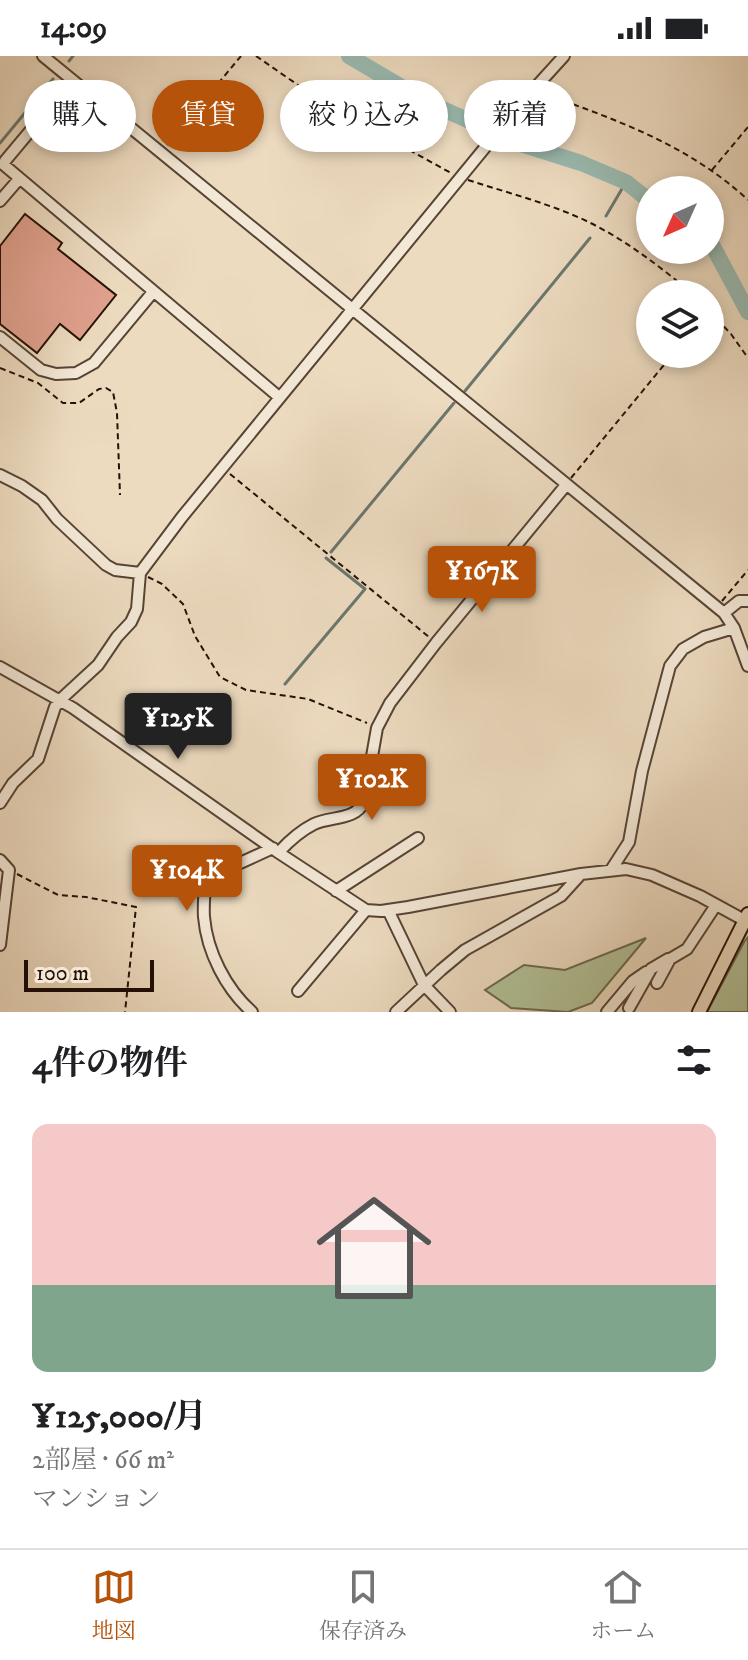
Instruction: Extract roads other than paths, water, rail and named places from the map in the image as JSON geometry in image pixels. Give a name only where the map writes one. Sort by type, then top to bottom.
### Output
[{"type":"main road","points":[[699,1012],[746,917]]},
{"type":"street","points":[[43,56],[71,80]]},
{"type":"street","points":[[0,803],[13,783],[38,759],[60,700],[98,665],[131,622],[137,609],[140,573],[182,517],[524,100],[564,56]]},
{"type":"street","points":[[136,133],[720,611],[734,628],[748,666]]},
{"type":"street","points":[[24,138],[5,161],[6,168],[279,397]]},
{"type":"street","points":[[0,201],[19,179]]},
{"type":"street","points":[[0,337],[41,370],[56,374],[76,373],[94,363],[153,292]]},
{"type":"street","points":[[0,475],[42,500],[57,519],[106,565],[115,570],[140,573]]},
{"type":"street","points":[[252,1012],[227,983],[208,941],[204,917],[205,879],[276,850],[322,821],[352,815],[360,810],[377,728],[390,703],[566,485]]},
{"type":"street","points":[[720,611],[739,601],[748,601]]},
{"type":"street","points":[[611,870],[629,842],[642,771],[670,666],[683,649],[704,637],[734,628]]},
{"type":"street","points":[[0,667],[60,700],[366,910],[388,910],[581,874],[626,869],[652,875],[746,917]]},
{"type":"street","points":[[336,891],[418,838]]},
{"type":"street","points":[[0,860],[9,870],[0,945]]},
{"type":"street","points":[[396,1012],[465,950],[561,896],[581,874]]},
{"type":"street","points":[[607,1012],[633,981],[687,949],[716,905]]},
{"type":"street","points":[[298,991],[366,910]]},
{"type":"street","points":[[388,910],[424,985],[450,1012]]},
{"type":"street","points":[[657,983],[670,959]]},
{"type":"street","points":[[629,1008],[651,969]]},
{"type":"waterway","points":[[69,61],[73,56]]},
{"type":"waterway","points":[[349,56],[427,102],[521,144],[581,163],[626,182],[636,190]]},
{"type":"waterway","points":[[0,143],[53,79]]},
{"type":"waterway","points":[[606,216],[626,182]]},
{"type":"waterway","points":[[465,391],[590,238]]},
{"type":"waterway","points":[[722,264],[748,312]]},
{"type":"waterway","points":[[331,552],[454,403]]},
{"type":"waterway","points":[[285,684],[365,589],[326,558]]}]
